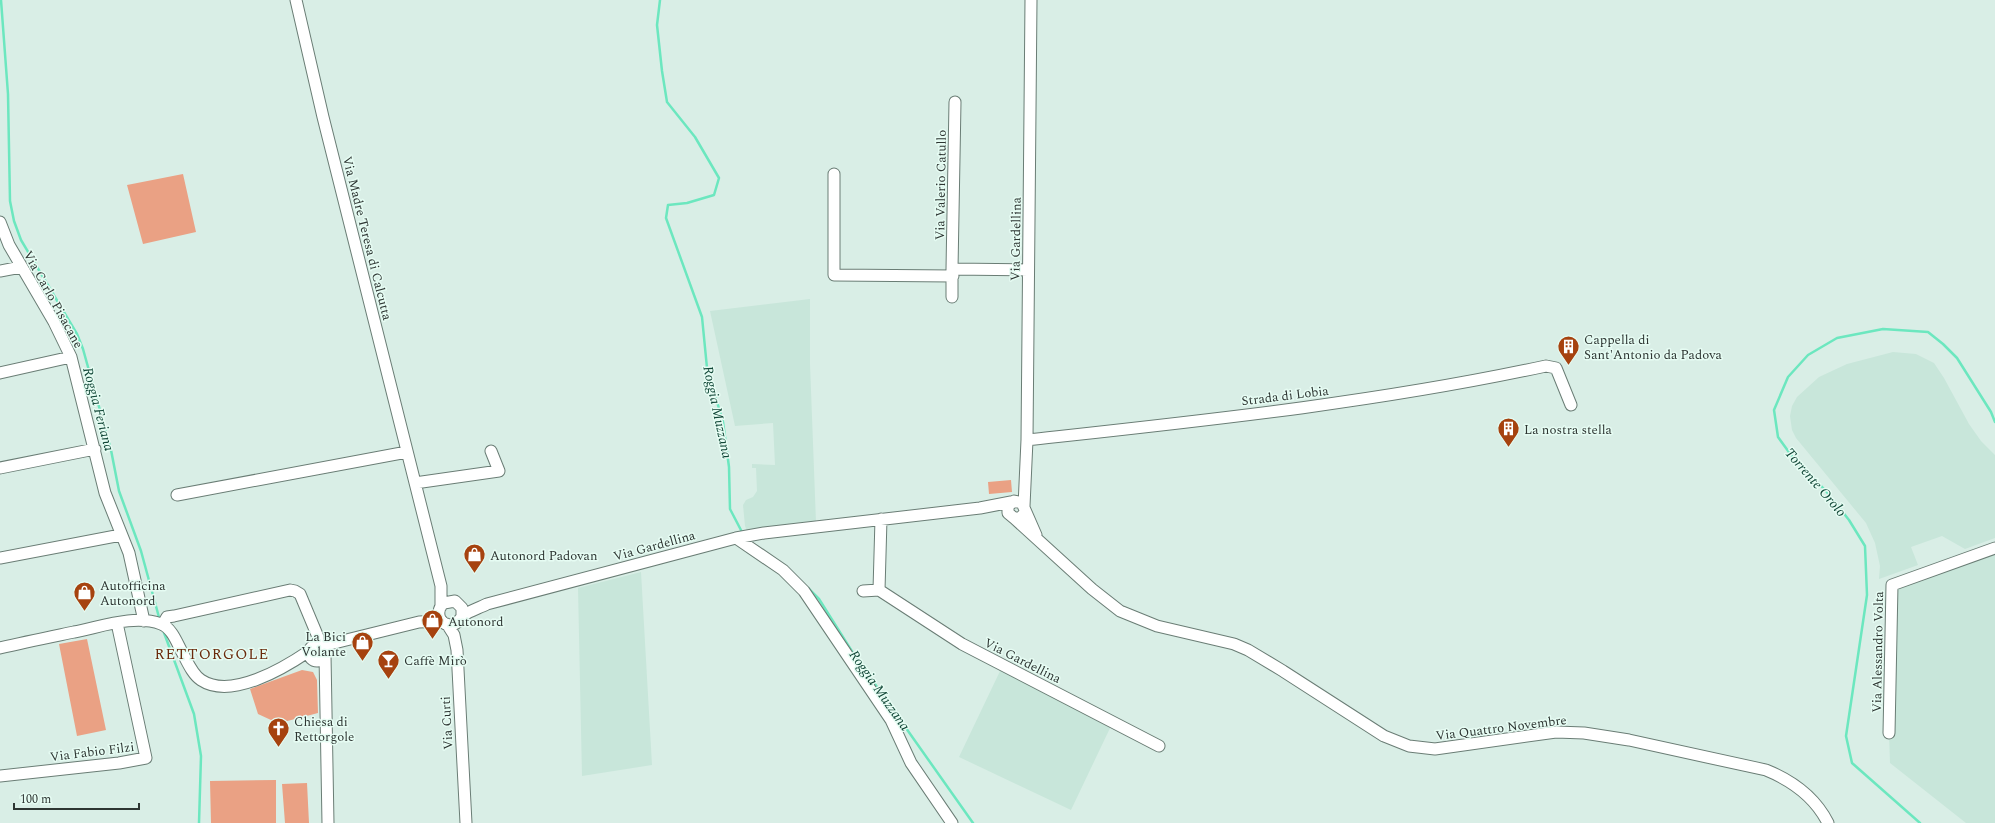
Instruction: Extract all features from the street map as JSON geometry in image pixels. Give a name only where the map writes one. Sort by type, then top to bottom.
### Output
[{"type":"street","name":"Via Madre Teresa di Calcutta","points":[[296,0],[323,117],[441,586],[440,606]]},
{"type":"street","name":"Via Gardellina","points":[[162,624],[169,629],[191,668],[200,680],[214,686],[229,687],[246,683],[345,640],[419,622],[456,623],[462,616],[486,604],[740,538],[764,533],[881,519],[1019,505],[1026,479],[1027,440],[1031,0]]},
{"type":"street","name":"Via Valerio Catullo","points":[[952,297],[955,102]]},
{"type":"street","points":[[834,174],[834,275],[1028,270]]},
{"type":"street","name":"Via Carlo Pisacane","points":[[0,222],[9,245],[54,322],[71,357],[105,493],[129,553],[147,621]]},
{"type":"street","points":[[0,271],[21,267]]},
{"type":"street","points":[[0,373],[71,357]]},
{"type":"street","name":"Strada di Lobia","points":[[1027,440],[1306,407],[1397,393],[1546,366],[1556,368],[1571,405]]},
{"type":"street","points":[[0,468],[95,449]]},
{"type":"street","points":[[415,483],[499,471],[491,451]]},
{"type":"street","points":[[177,495],[407,452]]},
{"type":"street","points":[[1019,505],[1020,518],[1013,518],[1007,509],[1019,505]]},
{"type":"street","name":"Via Quattro Novembre","points":[[1019,505],[1041,544]]},
{"type":"street","name":"Via Gardellina","points":[[980,508],[1013,518]]},
{"type":"street","name":"Via Quattro Novembre","points":[[1013,518],[1092,589],[1120,611],[1157,626],[1234,644],[1248,650],[1384,736],[1409,746],[1442,749],[1556,732],[1584,733],[1629,740],[1766,770],[1786,779],[1802,790],[1819,808],[1828,823]]},
{"type":"street","points":[[863,591],[879,590],[881,519]]},
{"type":"street","points":[[0,558],[121,535]]},
{"type":"street","points":[[740,538],[782,570],[804,591],[891,720],[911,763],[952,823]]},
{"type":"street","name":"Via Alessandro Volta","points":[[1889,733],[1892,585],[1995,548]]},
{"type":"street","name":"Via Madre Teresa di Calcutta","points":[[441,586],[456,602]]},
{"type":"street","points":[[0,648],[117,623],[147,621],[162,624],[167,617],[290,590],[295,591],[300,594],[318,637],[318,653],[326,692],[328,823]]},
{"type":"street","name":"Via Gardellina","points":[[879,590],[962,644],[1159,746]]},
{"type":"street","name":"Via Gardellina","points":[[419,622],[447,601],[486,604]]},
{"type":"street","points":[[456,602],[462,608],[462,616]]},
{"type":"street","points":[[440,606],[438,613],[444,623]]},
{"type":"street","name":"Via Fabio Filzi","points":[[0,776],[119,763],[146,758],[117,623]]},
{"type":"street","name":"Via Curti","points":[[444,623],[454,635],[457,650],[466,823]]},
{"type":"shaded area","points":[[183,174],[196,232],[143,244],[127,185]]},
{"type":"shaded area","points":[[810,299],[810,364],[816,522],[747,531],[745,526],[743,505],[746,500],[753,497],[757,491],[756,468],[752,468],[752,464],[775,465],[773,423],[735,426],[710,311]]},
{"type":"shaded area","points":[[1893,352],[1916,354],[1934,363],[1944,378],[1969,424],[1981,441],[1995,455],[1995,538],[1965,549],[1942,536],[1911,547],[1918,565],[1879,579],[1880,566],[1875,543],[1866,523],[1796,438],[1792,430],[1790,416],[1792,406],[1797,397],[1819,377],[1847,364]]},
{"type":"shaded area","points":[[1011,480],[1012,492],[989,494],[988,482]]},
{"type":"shaded area","points":[[1995,546],[1995,823],[1966,823],[1890,763],[1891,582]]},
{"type":"shaded area","points":[[641,572],[652,765],[582,776],[578,588]]},
{"type":"shaded area","points":[[87,639],[106,730],[77,736],[59,644]]},
{"type":"shaded area","points":[[1001,669],[1111,726],[1071,810],[959,757]]},
{"type":"shaded area","points":[[302,670],[313,672],[317,680],[318,713],[272,725],[271,720],[258,714],[250,689]]},
{"type":"shaded area","points":[[276,780],[276,823],[211,823],[210,781]]},
{"type":"shaded area","points":[[307,783],[309,823],[285,823],[282,784]]},
{"type":"waterway","name":"Roggia Feriana","points":[[1,0],[8,94],[10,201],[14,221],[21,240],[77,334],[83,349],[111,450],[119,491],[141,551],[160,621]]},
{"type":"waterway","name":"Roggia Muzzana","points":[[660,0],[657,25],[667,102],[695,137],[719,178],[714,195],[687,203],[668,205],[666,218],[702,317],[707,368],[723,422],[729,467],[730,509],[743,534]]},
{"type":"waterway","name":"Torrente Orolo","points":[[1920,823],[1852,763],[1846,736],[1867,595],[1865,546],[1849,520],[1826,491],[1791,455],[1778,437],[1774,410],[1788,377],[1808,355],[1837,338],[1883,329],[1928,332],[1943,344],[1957,358],[1991,412],[1995,422]]},
{"type":"waterway","name":"Roggia Muzzana","points":[[808,588],[819,599],[853,653],[973,823]]},
{"type":"waterway","name":"Roggia Feriana","points":[[163,630],[194,714],[201,756],[199,823]]},
{"type":"place","name":"Cappella di Sant'Antonio da Padova","points":[[1568,366]]},
{"type":"place","name":"La nostra stella","points":[[1509,448]]},
{"type":"place","name":"Autonord Padovan","points":[[475,574]]},
{"type":"place","name":"Autofficina Autonord","points":[[85,612]]},
{"type":"place","name":"Autonord","points":[[433,640]]},
{"type":"place","name":"La Bici Volante","points":[[362,662]]},
{"type":"place","name":"Caffè Mirò","points":[[388,680]]},
{"type":"place","name":"Chiesa di Rettorgole","points":[[278,748]]},
{"type":"district","name":"RETTORGOLE","points":[[212,654]]}]
